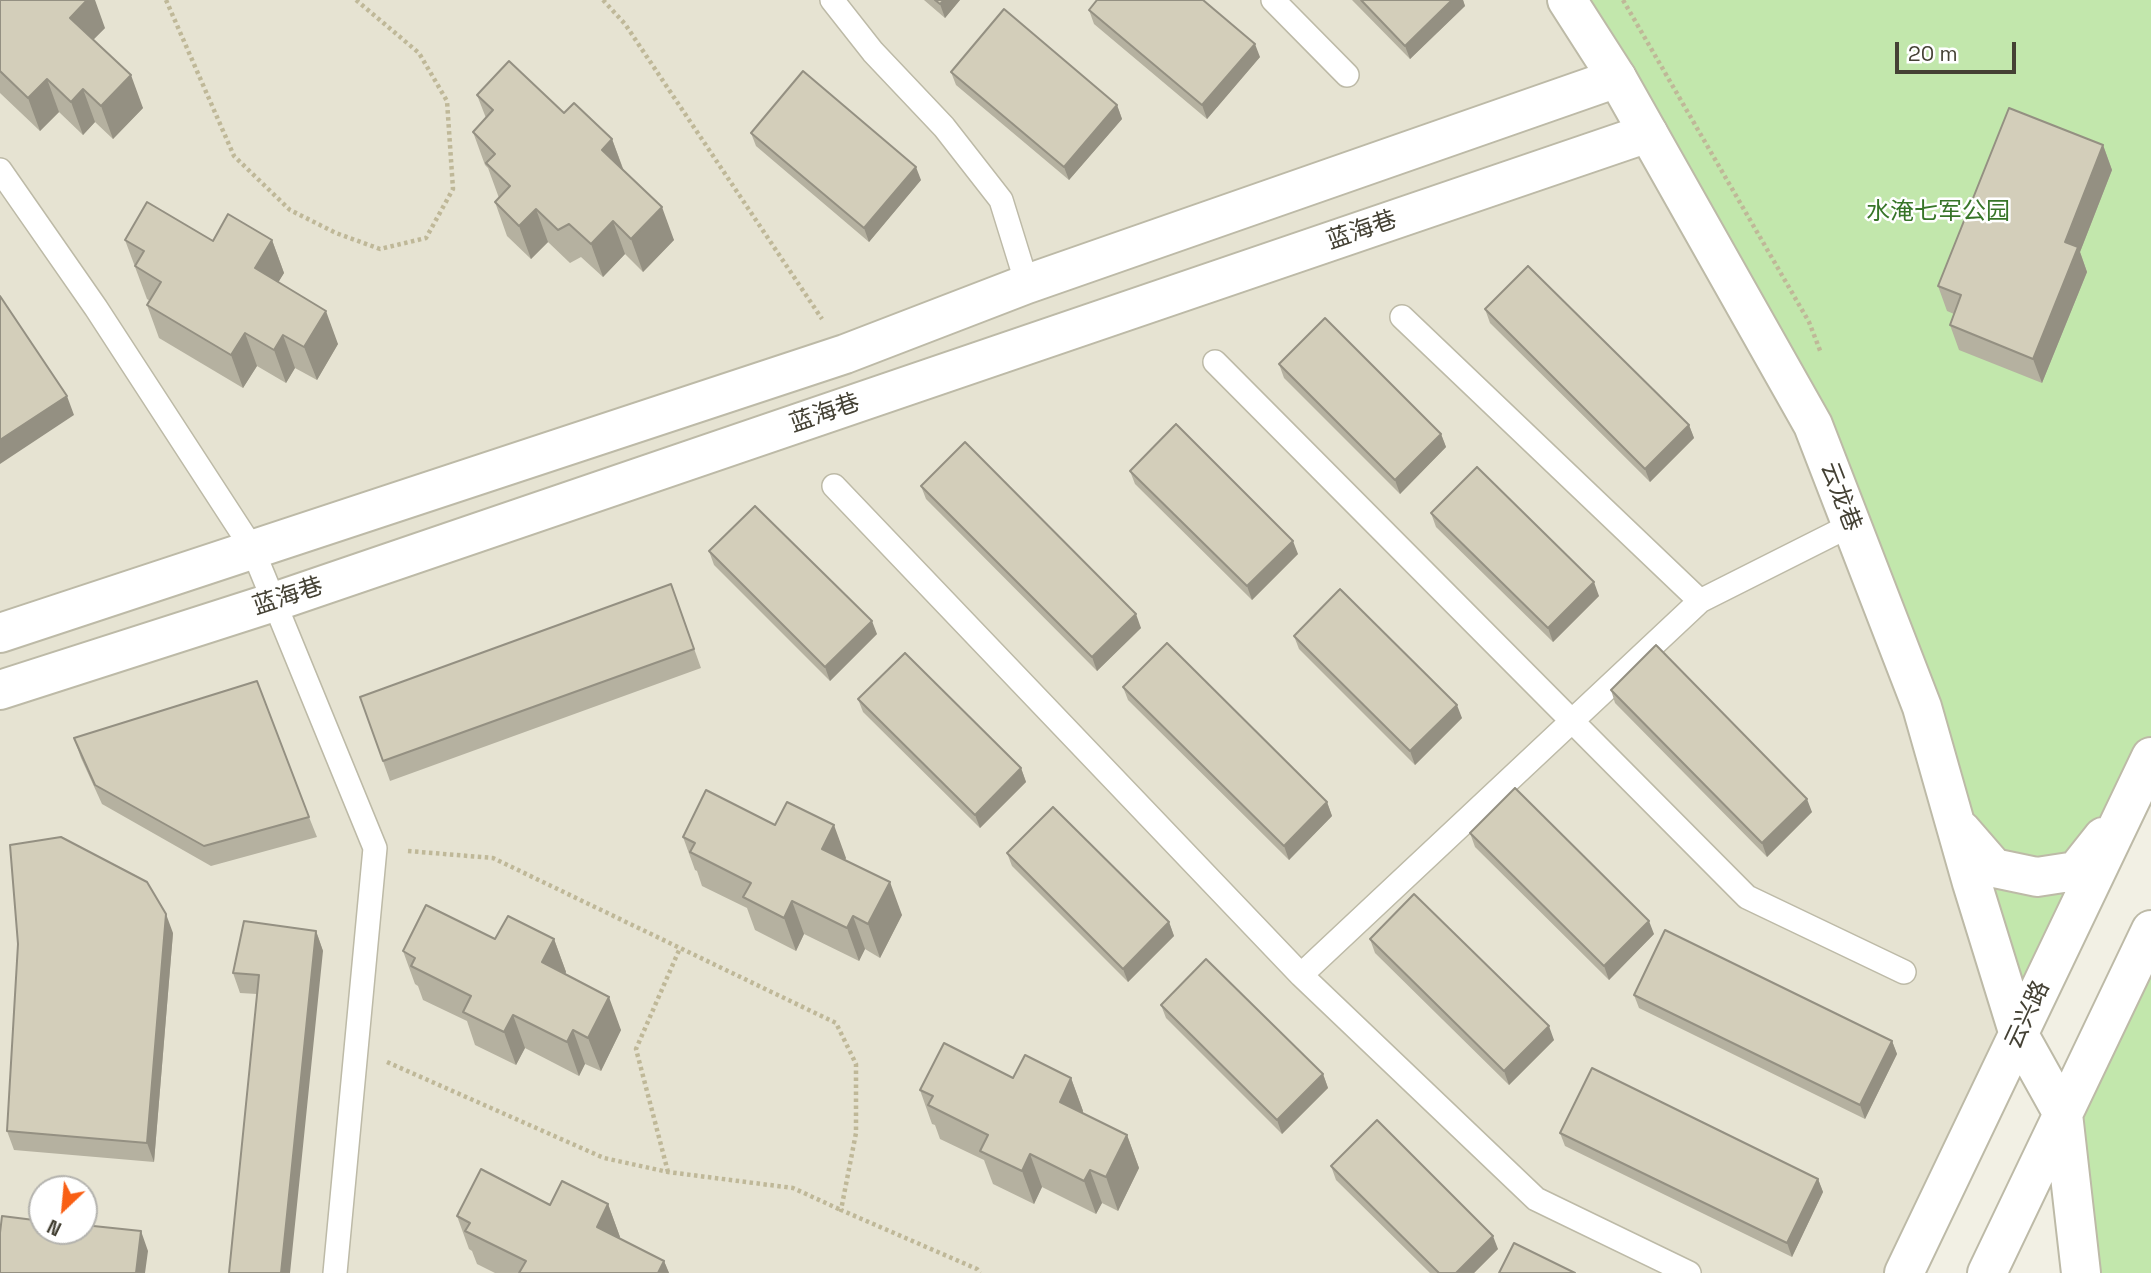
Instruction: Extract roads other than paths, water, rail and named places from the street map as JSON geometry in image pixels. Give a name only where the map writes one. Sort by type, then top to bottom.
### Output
[{"type":"street","name":"云龙巷","points":[[1567,0],[1617,78],[1813,425],[1922,708],[2019,1035],[2063,1114]]},
{"type":"street","name":"蓝海巷","points":[[0,633],[845,354],[1027,284],[1617,78]]},
{"type":"street","name":"蓝海巷","points":[[0,690],[274,602],[1648,133]]},
{"type":"street","name":"云兴路","points":[[1904,1273],[2151,757]]},
{"type":"street","points":[[1955,823],[1994,868],[2037,877],[2076,871],[2128,805]]},
{"type":"street","points":[[1987,1273],[2151,930]]},
{"type":"street","points":[[2063,1114],[2081,1273]]},
{"type":"lane","points":[[832,0],[873,52],[944,127],[1001,200],[1027,284]]},
{"type":"lane","points":[[1273,0],[1347,75]]},
{"type":"lane","points":[[0,170],[96,308],[252,548],[375,848],[335,1273]]},
{"type":"lane","points":[[1402,317],[1700,601]]},
{"type":"lane","points":[[1214,362],[1747,897],[1904,972]]},
{"type":"lane","points":[[834,486],[1301,975],[1536,1199],[1689,1273]]},
{"type":"lane","points":[[1301,975],[1700,601],[1851,525]]},
{"type":"park label","name":"水淹七军公园","points":[[1938,212]]}]
